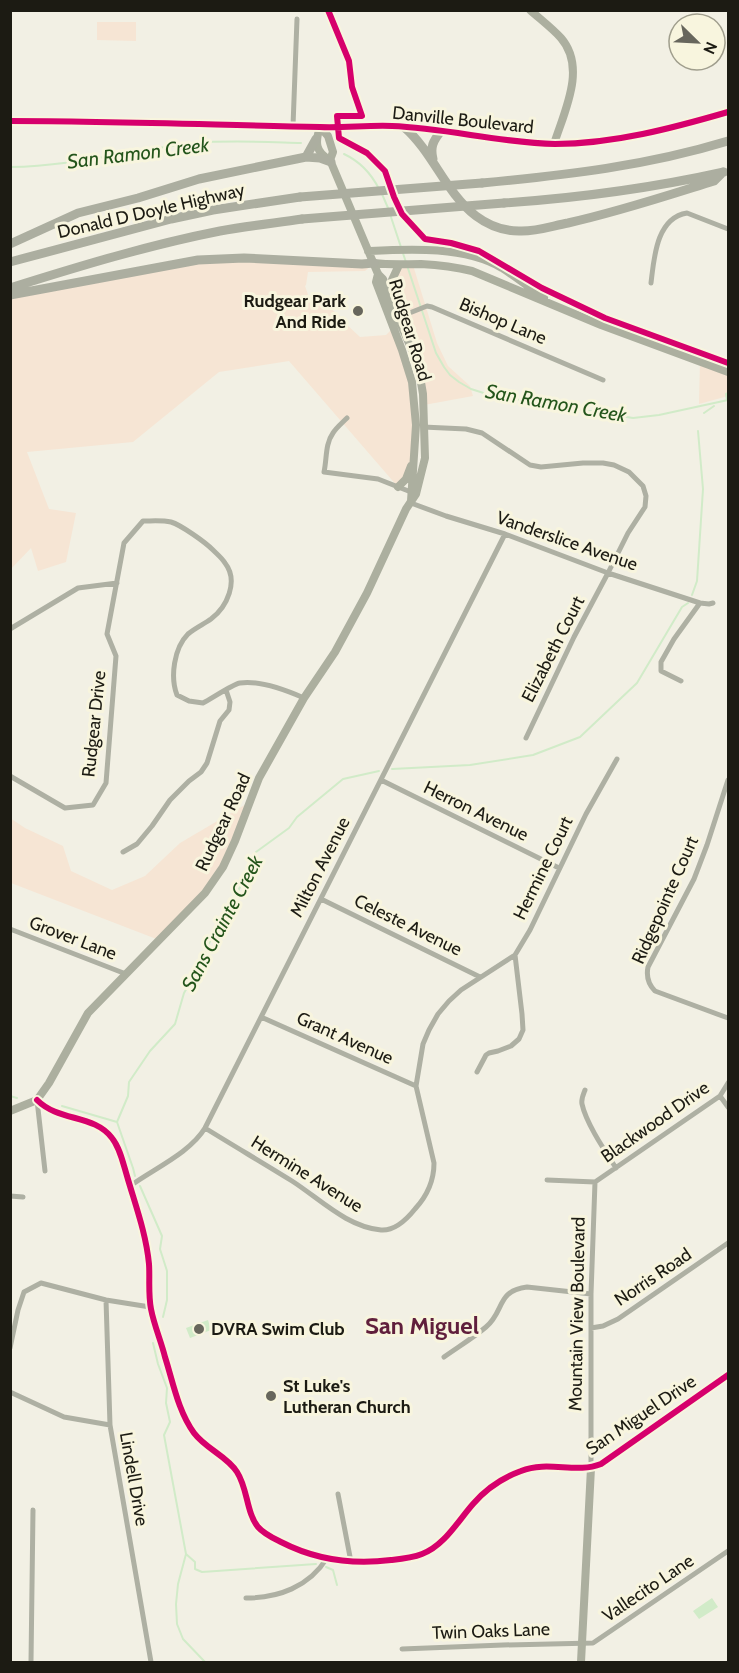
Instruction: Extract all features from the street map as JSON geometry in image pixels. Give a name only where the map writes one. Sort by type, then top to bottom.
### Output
[{"type":"highway","points":[[404,127],[422,146],[464,206],[490,225],[505,230],[521,231],[553,226],[622,209],[714,181],[726,171]]},
{"type":"highway","points":[[434,165],[432,145],[441,131]]},
{"type":"highway","points":[[306,157],[316,138]]},
{"type":"highway","name":"Donald D Doyle Highway","points":[[10,262],[182,217],[244,205],[300,197],[594,172],[676,156],[729,141]]},
{"type":"highway","points":[[10,244],[78,213],[199,179],[306,157],[330,161]]},
{"type":"highway","name":"Donald D Doyle Highway","points":[[10,288],[93,262],[219,231],[302,219],[553,200],[726,171]]},
{"type":"highway","points":[[10,295],[198,260],[244,258],[374,263]]},
{"type":"street","points":[[530,10],[561,38],[572,60],[573,78],[554,144]]},
{"type":"street","points":[[293,126],[297,19]]},
{"type":"street","name":"Danville Boulevard","points":[[10,121],[156,122],[320,127],[393,126],[554,144],[615,139],[729,112]]},
{"type":"street","points":[[316,138],[320,127]]},
{"type":"street","name":"Rudgear Road","points":[[320,127],[328,136],[333,152],[330,161]]},
{"type":"street","name":"Rudgear Road","points":[[37,1100],[88,1013],[206,893],[223,867],[259,778],[304,699],[335,652],[367,593],[406,509],[416,494],[425,458],[412,382],[390,321],[383,279],[378,274],[330,161],[319,151],[316,138]]},
{"type":"street","points":[[651,283],[657,244],[663,230],[671,220],[687,213],[729,229]]},
{"type":"street","points":[[368,251],[459,253],[500,267],[555,306]]},
{"type":"street","points":[[374,263],[451,266],[472,271],[601,325],[729,372]]},
{"type":"street","points":[[387,301],[392,280],[399,265]]},
{"type":"street","name":"Rudgear Road","points":[[387,301],[399,317],[418,365],[423,394],[414,459],[411,503]]},
{"type":"street","name":"Bishop Lane","points":[[390,321],[427,306],[603,380]]},
{"type":"street","points":[[347,418],[332,434],[327,448],[324,472],[378,479],[411,492]]},
{"type":"street","name":"Elizabeth Court","points":[[420,426],[466,429],[482,433],[530,465],[541,467],[603,463],[614,465],[629,472],[643,486],[646,496],[645,507],[628,533],[574,636],[526,738]]},
{"type":"street","points":[[398,487],[406,479],[414,459]]},
{"type":"street","name":"Vanderslice Avenue","points":[[411,503],[505,534],[608,573],[700,603],[713,603]]},
{"type":"street","name":"Rudgear Drive","points":[[10,776],[65,808],[93,805],[106,783],[116,656],[107,634],[124,543],[143,520],[172,522],[205,542],[226,564],[231,576],[231,585],[224,607],[187,635],[180,646],[175,663],[173,684],[177,694],[189,701],[203,704],[238,683],[256,683],[292,692],[304,699]]},
{"type":"street","name":"Milton Avenue","points":[[130,1186],[186,1149],[200,1137],[505,534]]},
{"type":"street","points":[[10,629],[78,588],[117,584]]},
{"type":"street","points":[[681,681],[661,671],[661,662],[674,639],[700,603]]},
{"type":"street","points":[[123,852],[137,844],[153,826],[170,800],[201,772],[207,763],[220,721],[229,710],[230,702],[226,690]]},
{"type":"street","name":"Hermine Court","points":[[480,977],[515,955],[530,930],[586,814],[617,759]]},
{"type":"street","name":"Herron Avenue","points":[[381,780],[559,868]]},
{"type":"street","name":"Ridgepointe Court","points":[[728,780],[694,879],[647,972],[648,982],[655,991],[729,1018]]},
{"type":"street","name":"Celeste Avenue","points":[[321,899],[480,977]]},
{"type":"street","name":"Grover Lane","points":[[10,929],[126,974]]},
{"type":"street","points":[[477,1072],[486,1055],[511,1046],[519,1039],[523,1030],[515,955]]},
{"type":"street","name":"Hermine Avenue","points":[[205,1128],[294,1182],[347,1218],[364,1226],[381,1230],[395,1227],[418,1206],[429,1190],[434,1172],[434,1163],[416,1086],[423,1044],[438,1014],[449,1001],[480,977]]},
{"type":"street","name":"Grant Avenue","points":[[261,1017],[416,1086]]},
{"type":"street","name":"Blackwood Drive","points":[[594,1182],[720,1096],[729,1083]]},
{"type":"street","points":[[585,1090],[582,1100],[585,1112],[615,1168]]},
{"type":"street","points":[[720,1096],[729,1107]]},
{"type":"street","points":[[10,1111],[37,1100],[45,1171]]},
{"type":"street","name":"San Miguel Drive","points":[[37,1100],[52,1112],[83,1120],[104,1130],[116,1143],[146,1248],[149,1264],[150,1307],[182,1411],[194,1433],[203,1443],[237,1472],[251,1515],[258,1527],[288,1546],[312,1556],[351,1562],[377,1562],[412,1558],[430,1551],[443,1540],[486,1491],[499,1481],[522,1470],[545,1465],[591,1468],[601,1464],[729,1375]]},
{"type":"street","points":[[547,1180],[594,1182]]},
{"type":"street","name":"Mountain View Boulevard","points":[[581,1662],[591,1468],[591,1294],[594,1182]]},
{"type":"street","points":[[10,1196],[23,1197]]},
{"type":"street","name":"Norris Road","points":[[591,1328],[603,1326],[618,1319],[729,1243]]},
{"type":"street","points":[[10,1348],[24,1292],[42,1283],[106,1300],[150,1307]]},
{"type":"street","points":[[444,1357],[486,1327],[496,1315],[506,1295],[517,1288],[527,1287],[591,1294]]},
{"type":"street","name":"Lindell Drive","points":[[106,1300],[110,1425],[151,1662]]},
{"type":"street","points":[[10,1392],[64,1417],[110,1425]]},
{"type":"street","points":[[338,1494],[351,1562]]},
{"type":"street","points":[[31,1662],[33,1510]]},
{"type":"street","name":"Vallecito Lane","points":[[582,1644],[593,1643],[729,1551]]},
{"type":"street","points":[[246,1598],[266,1597],[296,1588],[314,1575],[327,1558]]},
{"type":"street","name":"Twin Oaks Lane","points":[[402,1649],[582,1644]]},
{"type":"shaded area","points":[[97,22],[136,22],[136,41],[97,40]]},
{"type":"shaded area","points":[[198,260],[374,263],[365,271],[308,272],[305,286],[311,303],[313,295],[344,319],[345,323],[360,337],[386,335],[393,328],[412,382],[414,459],[398,487],[289,361],[219,372],[133,442],[27,452],[49,509],[76,513],[66,562],[38,571],[31,548],[11,569],[11,295]]},
{"type":"shaded area","points":[[399,265],[413,265],[437,343],[448,366],[470,386],[473,396],[424,405],[418,365],[390,292]]},
{"type":"shaded area","points":[[700,361],[728,372],[728,396],[699,404]]},
{"type":"shaded area","points":[[248,803],[223,867],[159,940],[11,883],[10,818],[25,828],[63,846],[71,871],[112,890],[145,876],[180,843]]},
{"type":"shaded area","name":"DVRA Swim Club","points":[[208,1320],[211,1330],[190,1338],[186,1328]]},
{"type":"shaded area","points":[[712,1598],[718,1607],[699,1619],[693,1611]]},
{"type":"waterway","name":"San Ramon Creek","points":[[10,167],[57,164],[195,143],[235,141],[301,143]]},
{"type":"waterway","name":"San Ramon Creek","points":[[344,154],[365,168],[379,189]]},
{"type":"waterway","name":"San Ramon Creek","points":[[382,194],[388,208]]},
{"type":"waterway","name":"San Ramon Creek","points":[[390,214],[436,353],[450,375],[471,389],[490,395],[633,418],[659,415],[728,400]]},
{"type":"waterway","name":"San Ramon Creek","points":[[727,400],[726,394],[728,393]]},
{"type":"waterway","name":"Sans Crainte Creek","points":[[704,413],[714,406]]},
{"type":"waterway","name":"Sans Crainte Creek","points":[[692,595],[697,581],[703,489],[698,431]]},
{"type":"waterway","name":"Sans Crainte Creek","points":[[392,769],[470,765],[533,755],[580,737],[637,683],[682,607],[688,603]]},
{"type":"waterway","name":"Sans Crainte Creek","points":[[135,1176],[117,1122],[128,1096],[129,1082],[150,1051],[175,1024],[184,993],[200,965],[213,934],[229,911],[256,852],[289,828],[297,817],[343,779],[379,771]]},
{"type":"waterway","name":"Sans Crainte Creek","points":[[10,1096],[17,1098]]},
{"type":"waterway","name":"Sans Crainte Creek","points":[[62,1106],[117,1122]]},
{"type":"waterway","name":"Sans Crainte Creek","points":[[140,1186],[162,1236],[160,1249],[167,1271],[167,1300],[163,1317]]},
{"type":"waterway","name":"Sans Crainte Creek","points":[[153,1343],[167,1388],[166,1403],[170,1422],[164,1435],[186,1554],[178,1584],[177,1624],[183,1639],[205,1662]]},
{"type":"waterway","points":[[186,1554],[195,1562],[195,1569],[202,1572],[316,1564]]},
{"type":"waterway","name":"San Ramon Creek","points":[[326,1567],[333,1570],[337,1585]]},
{"type":"cycle path","points":[[328,10],[349,61],[352,87],[362,116],[337,116],[339,138],[367,153],[385,171],[402,214],[425,239],[479,251],[542,288],[605,318],[728,363]]},
{"type":"cycle path","points":[[10,121],[329,127],[392,126],[555,144],[621,138],[728,112]]},
{"type":"cycle path","points":[[37,1100],[55,1112],[96,1125],[105,1130],[115,1142],[123,1161],[145,1241],[149,1264],[152,1315],[176,1396],[184,1415],[199,1439],[228,1461],[237,1472],[251,1514],[258,1527],[269,1536],[294,1548],[335,1560],[362,1562],[391,1560],[422,1554],[444,1539],[478,1499],[501,1481],[531,1468],[582,1468],[601,1464],[728,1375]]},
{"type":"place","name":"Rudgear Park And Ride","points":[[358,311]]},
{"type":"place","name":"DVRA Swim Club","points":[[199,1329]]},
{"type":"place","name":"St Luke's Lutheran Church","points":[[271,1396]]},
{"type":"district","name":"San Miguel","points":[[422,1325]]}]
